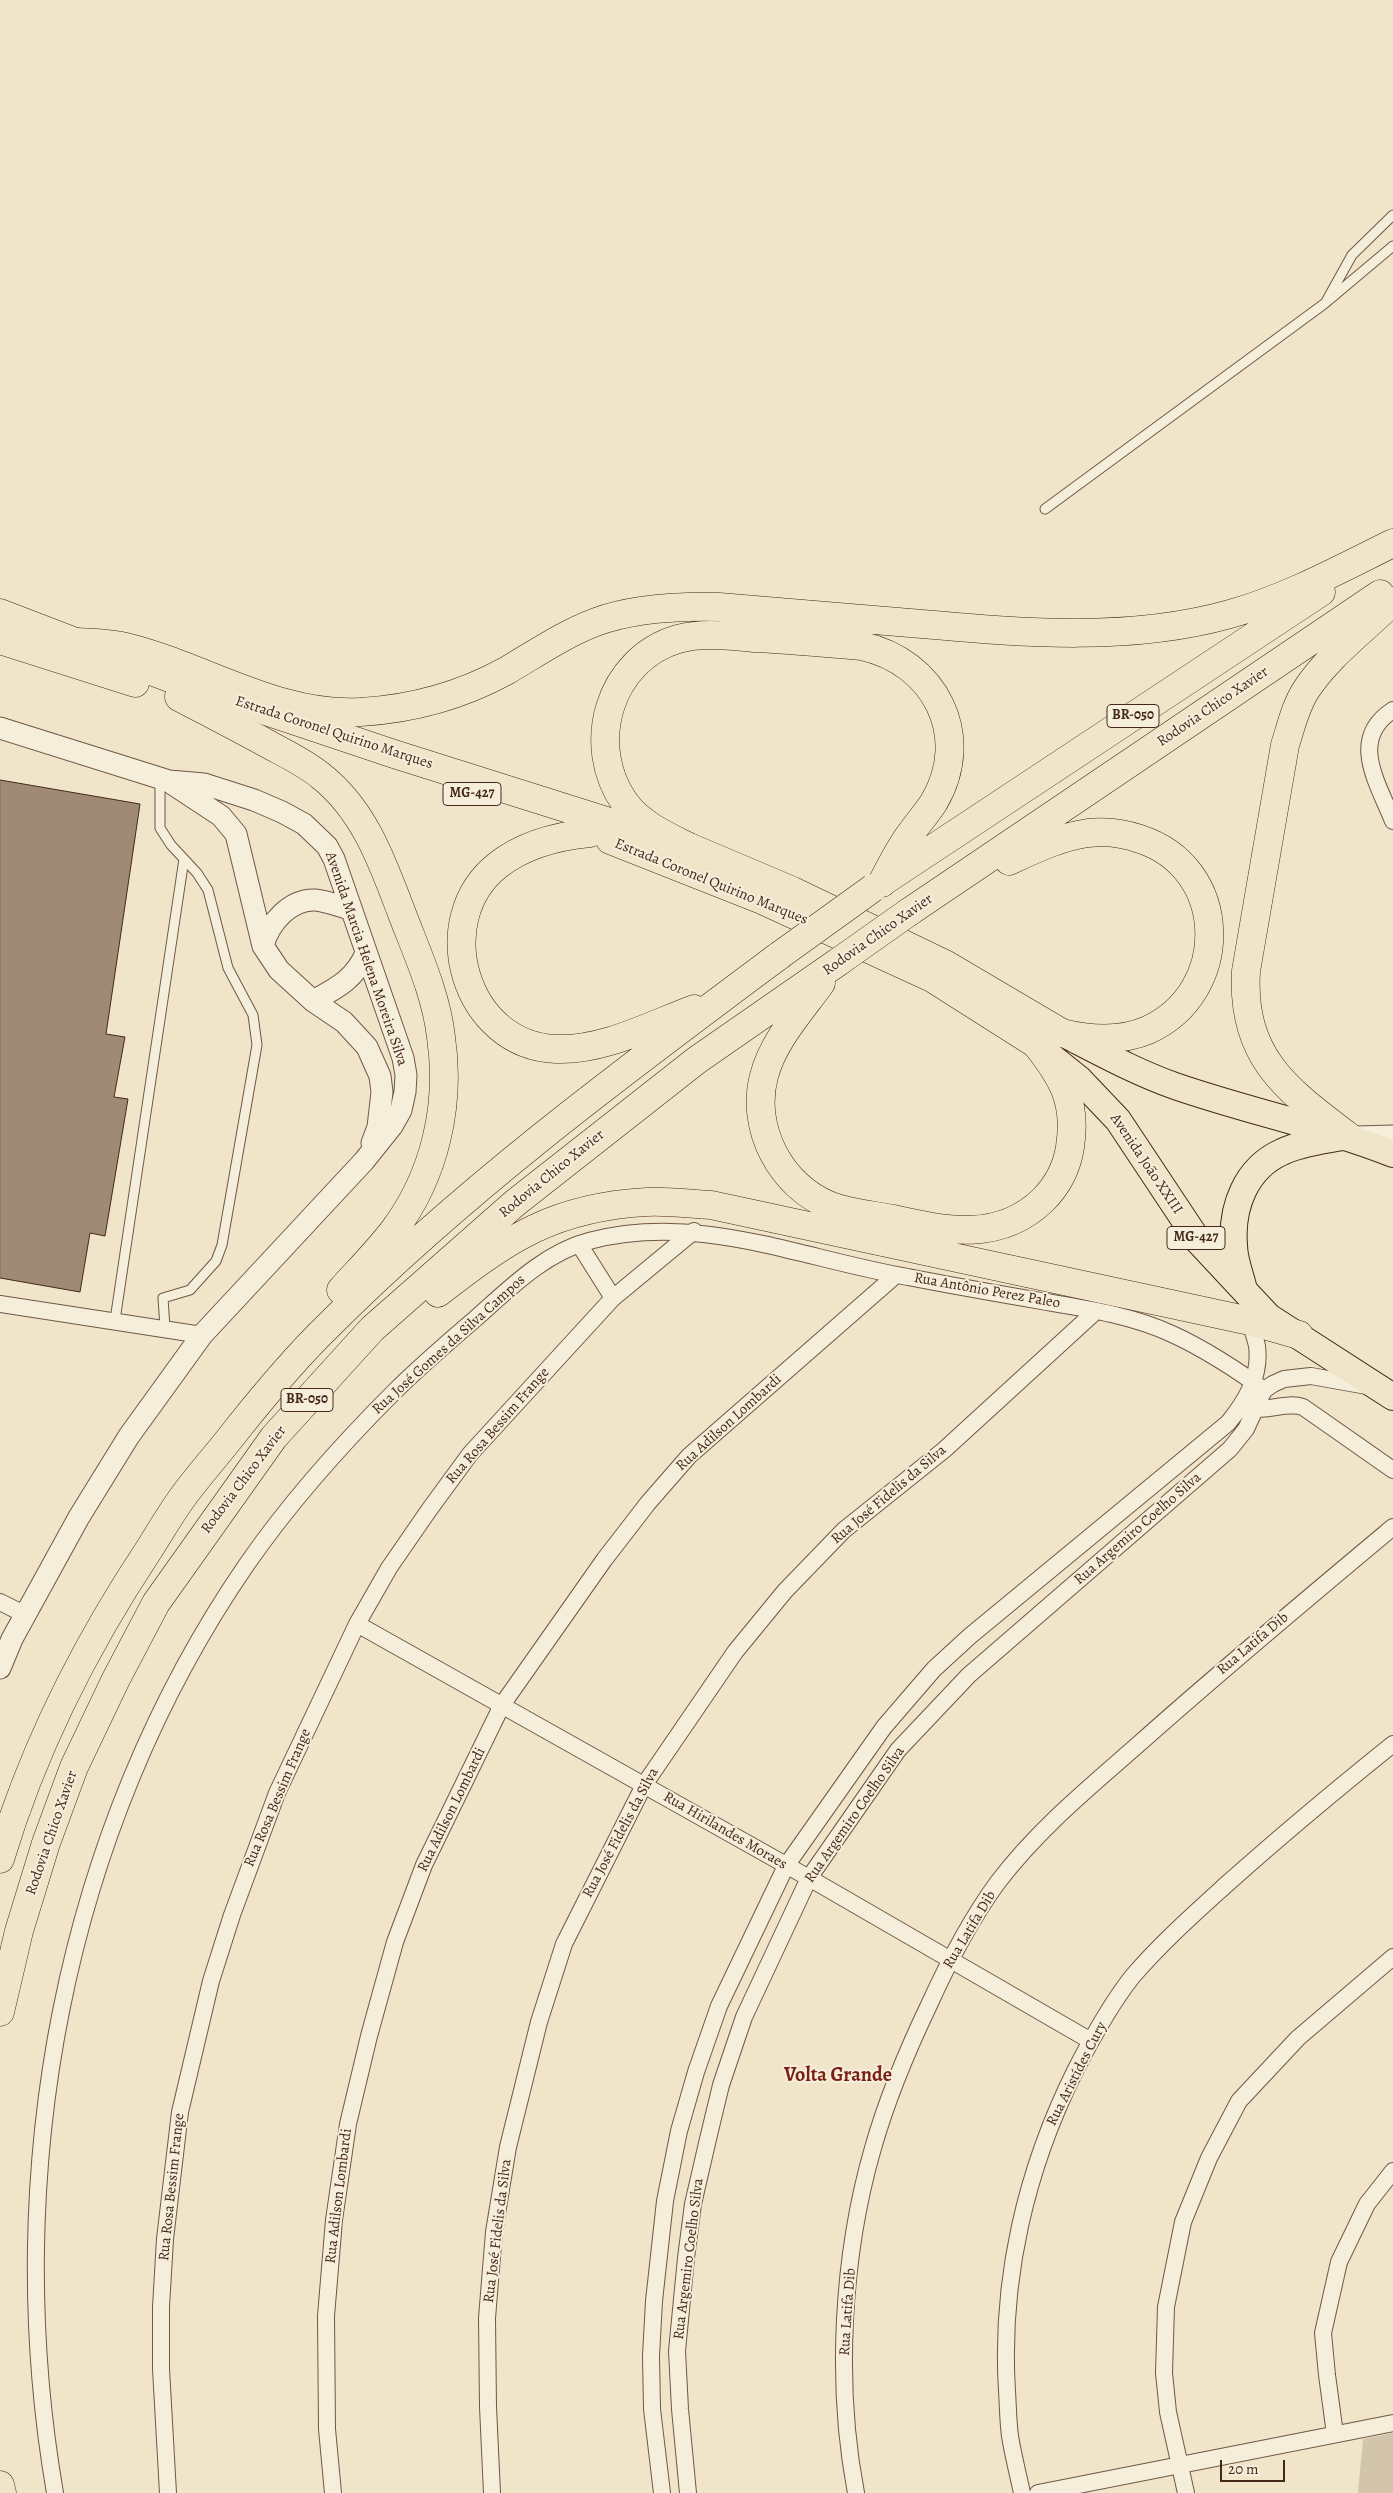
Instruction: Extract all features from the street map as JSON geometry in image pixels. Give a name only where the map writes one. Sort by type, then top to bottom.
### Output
[{"type":"highway","points":[[77,642],[111,644],[132,649],[303,708],[336,712],[362,712],[426,702],[466,690],[504,672],[565,636],[596,622],[633,613],[678,606],[719,607],[996,630],[1094,633],[1139,630],[1231,614],[1317,580],[1393,543]]},
{"type":"highway","name":"BR-050","points":[[0,1859],[39,1751],[82,1658],[128,1580],[186,1492],[271,1388],[324,1329],[384,1271],[481,1186],[578,1107],[780,955],[878,885],[1393,543]]},
{"type":"highway","name":"Rodovia Chico Xavier","points":[[0,2012],[25,1914],[46,1843],[74,1767],[116,1679],[156,1603],[274,1437],[372,1329],[515,1203],[697,1060],[909,912],[1393,586]]},
{"type":"highway","points":[[1348,1136],[1296,1097],[1279,1079],[1254,1038],[1244,994],[1246,971],[1285,745],[1295,714],[1305,691],[1324,667],[1393,601]]},
{"type":"highway","name":"Estrada Coronel Quirino Marques","points":[[0,613],[185,684],[367,745],[690,847],[793,891],[939,971]]},
{"type":"highway","points":[[690,847],[637,816],[625,803],[608,764],[605,725],[607,712],[617,688],[628,672],[643,657],[659,646],[697,635],[862,646],[882,650],[915,672],[929,686],[940,702],[950,743],[949,767],[934,802],[896,854],[878,885]]},
{"type":"highway","name":"Estrada Coronel Quirino Marques","points":[[0,640],[590,832],[939,971]]},
{"type":"highway","points":[[179,697],[302,762],[321,776],[344,799],[363,825],[380,854],[431,991],[441,1036],[444,1073],[442,1109],[437,1141],[426,1175],[394,1230],[335,1298],[271,1388]]},
{"type":"highway","points":[[590,832],[566,835],[540,843],[512,855],[497,866],[481,882],[470,903],[462,926],[464,970],[474,995],[487,1015],[505,1031],[528,1042],[555,1049],[587,1047],[722,999]]},
{"type":"highway","points":[[944,890],[1063,838],[1088,833],[1109,832],[1149,842],[1168,851],[1183,864],[1204,898],[1211,936],[1208,953],[1195,986],[1175,1011],[1163,1021],[1136,1034],[1100,1039],[1062,1034]]},
{"type":"highway","points":[[837,963],[780,1038],[764,1076],[761,1114],[772,1152],[783,1169],[797,1185],[831,1206],[942,1230],[961,1231],[1003,1226],[1020,1218],[1036,1206],[1050,1192],[1061,1176],[1069,1156],[1072,1135],[1069,1097],[1063,1082],[1036,1044]]},
{"type":"highway","name":"MG-427","points":[[939,971],[1062,1034]]},
{"type":"highway","name":"MG-427","points":[[939,971],[1036,1044]]},
{"type":"highway","points":[[274,1437],[379,1338],[509,1242],[558,1217],[610,1205],[648,1202],[711,1205],[1250,1321],[1299,1335]]},
{"type":"highway","points":[[0,2485],[2,2493]]},
{"type":"main road","name":"MG-427","points":[[1062,1034],[1127,1066],[1174,1086],[1348,1136],[1393,1154]]},
{"type":"main road","name":"Avenida João XXIII","points":[[1036,1044],[1079,1079],[1118,1120],[1199,1242],[1269,1317],[1386,1393]]},
{"type":"main road","name":"MG-427","points":[[1245,1292],[1234,1247],[1234,1226],[1239,1201],[1248,1179],[1263,1162],[1282,1152],[1302,1145],[1348,1136]]},
{"type":"street","points":[[1393,710],[1379,722],[1368,742],[1372,767],[1393,821]]},
{"type":"street","points":[[0,728],[164,780]]},
{"type":"street","name":"Avenida Marcia Helena Moreira Silva","points":[[0,1668],[6,1636],[26,1615],[79,1517],[124,1444],[202,1334],[364,1161],[392,1126],[400,1110],[405,1092],[406,1075],[403,1058],[334,859],[327,846],[304,824],[254,800],[204,784],[164,780]]},
{"type":"street","name":"Avenida Marcia Helena Moreira Silva","points":[[164,780],[221,816],[236,834],[263,946],[279,970],[314,1001],[356,1033],[367,1047],[380,1076],[381,1110],[378,1127],[364,1161]]},
{"type":"street","points":[[263,946],[271,927],[280,916],[297,903],[317,900],[350,909]]},
{"type":"street","points":[[314,1001],[347,981],[360,967],[366,953]]},
{"type":"street","points":[[1348,1136],[1393,1136]]},
{"type":"street","name":"Rua José Gomes da Silva Campos","points":[[55,2493],[48,2459],[35,2354],[32,2252],[37,2142],[53,2028],[75,1935],[105,1843],[138,1759],[200,1639],[248,1563],[340,1446],[415,1371],[525,1275],[558,1253],[579,1244],[627,1233],[662,1230],[694,1231]]},
{"type":"street","name":"Rua Antônio Perez Paleo","points":[[694,1231],[727,1235],[896,1275],[1096,1311],[1142,1323],[1175,1335],[1259,1386]]},
{"type":"street","name":"Rua Rosa Bessim Frange","points":[[168,2493],[161,2368],[164,2239],[182,2104],[211,1981],[250,1862],[277,1793],[356,1624],[389,1568],[470,1454],[613,1298],[694,1231]]},
{"type":"street","points":[[579,1244],[613,1298]]},
{"type":"street","name":"Rua Adilson Lombardi","points":[[333,2493],[328,2429],[326,2316],[334,2220],[348,2124],[369,2036],[395,1942],[424,1865],[502,1705],[604,1560],[689,1456],[896,1275]]},
{"type":"street","name":"Rua Argemiro Coelho Silva","points":[[688,2493],[677,2352],[693,2204],[721,2085],[744,2017],[809,1878],[898,1750],[969,1675],[1230,1450],[1246,1429],[1250,1406],[1259,1386],[1257,1349],[1245,1292]]},
{"type":"street","points":[[0,1304],[202,1334]]},
{"type":"street","name":"Rua José Fidelis da Silva","points":[[492,2493],[488,2407],[487,2318],[494,2232],[508,2147],[539,2022],[564,1944],[644,1785],[735,1652],[785,1591],[844,1530],[944,1450],[1096,1311]]},
{"type":"street","points":[[1259,1386],[1284,1379],[1311,1376],[1386,1393]]},
{"type":"street","points":[[1250,1406],[1293,1404],[1303,1407],[1393,1470]]},
{"type":"street","name":"Rua Argemiro Coelho Silva","points":[[662,2493],[652,2409],[651,2356],[659,2247],[677,2140],[696,2072],[719,2006],[786,1866],[884,1727],[934,1669],[970,1636],[1250,1406]]},
{"type":"street","name":"Rua Latifa Dib","points":[[856,2493],[848,2448],[844,2382],[847,2310],[856,2229],[873,2148],[893,2090],[950,1959],[998,1882],[1048,1825],[1250,1645],[1393,1527]]},
{"type":"street","points":[[0,1602],[26,1615]]},
{"type":"street","name":"Rua Hirilandes Moraes","points":[[356,1624],[809,1878],[1091,2040]]},
{"type":"street","name":"Rua Aristídes Cury","points":[[1022,2493],[1010,2434],[1006,2370],[1007,2311],[1014,2253],[1028,2193],[1045,2141],[1064,2094],[1091,2040],[1132,1978],[1184,1923],[1283,1835],[1393,1744]]},
{"type":"street","points":[[1186,2493],[1168,2412],[1164,2372],[1166,2307],[1184,2222],[1209,2158],[1239,2101],[1298,2038],[1393,1957]]},
{"type":"street","points":[[1335,2434],[1326,2375],[1323,2333],[1339,2262],[1367,2204],[1393,2171]]},
{"type":"street","points":[[1038,2493],[1393,2423]]},
{"type":"lane","points":[[1324,304],[1352,255],[1393,215]]},
{"type":"lane","points":[[1045,509],[1324,304],[1353,282],[1393,246]]},
{"type":"lane","points":[[164,780],[160,828],[197,873],[208,890],[228,968],[253,1015],[257,1045],[222,1245],[216,1262],[190,1290],[163,1298],[165,1328]]},
{"type":"lane","points":[[115,1320],[184,859]]},
{"type":"shaded area","points":[[1393,2433],[1393,2493],[1358,2493],[1363,2439]]},
{"type":"building","points":[[0,780],[140,804],[106,1034],[125,1037],[114,1097],[128,1099],[105,1236],[90,1233],[80,1292],[0,1278]]},
{"type":"district","name":"Volta Grande","points":[[838,2076]]}]
